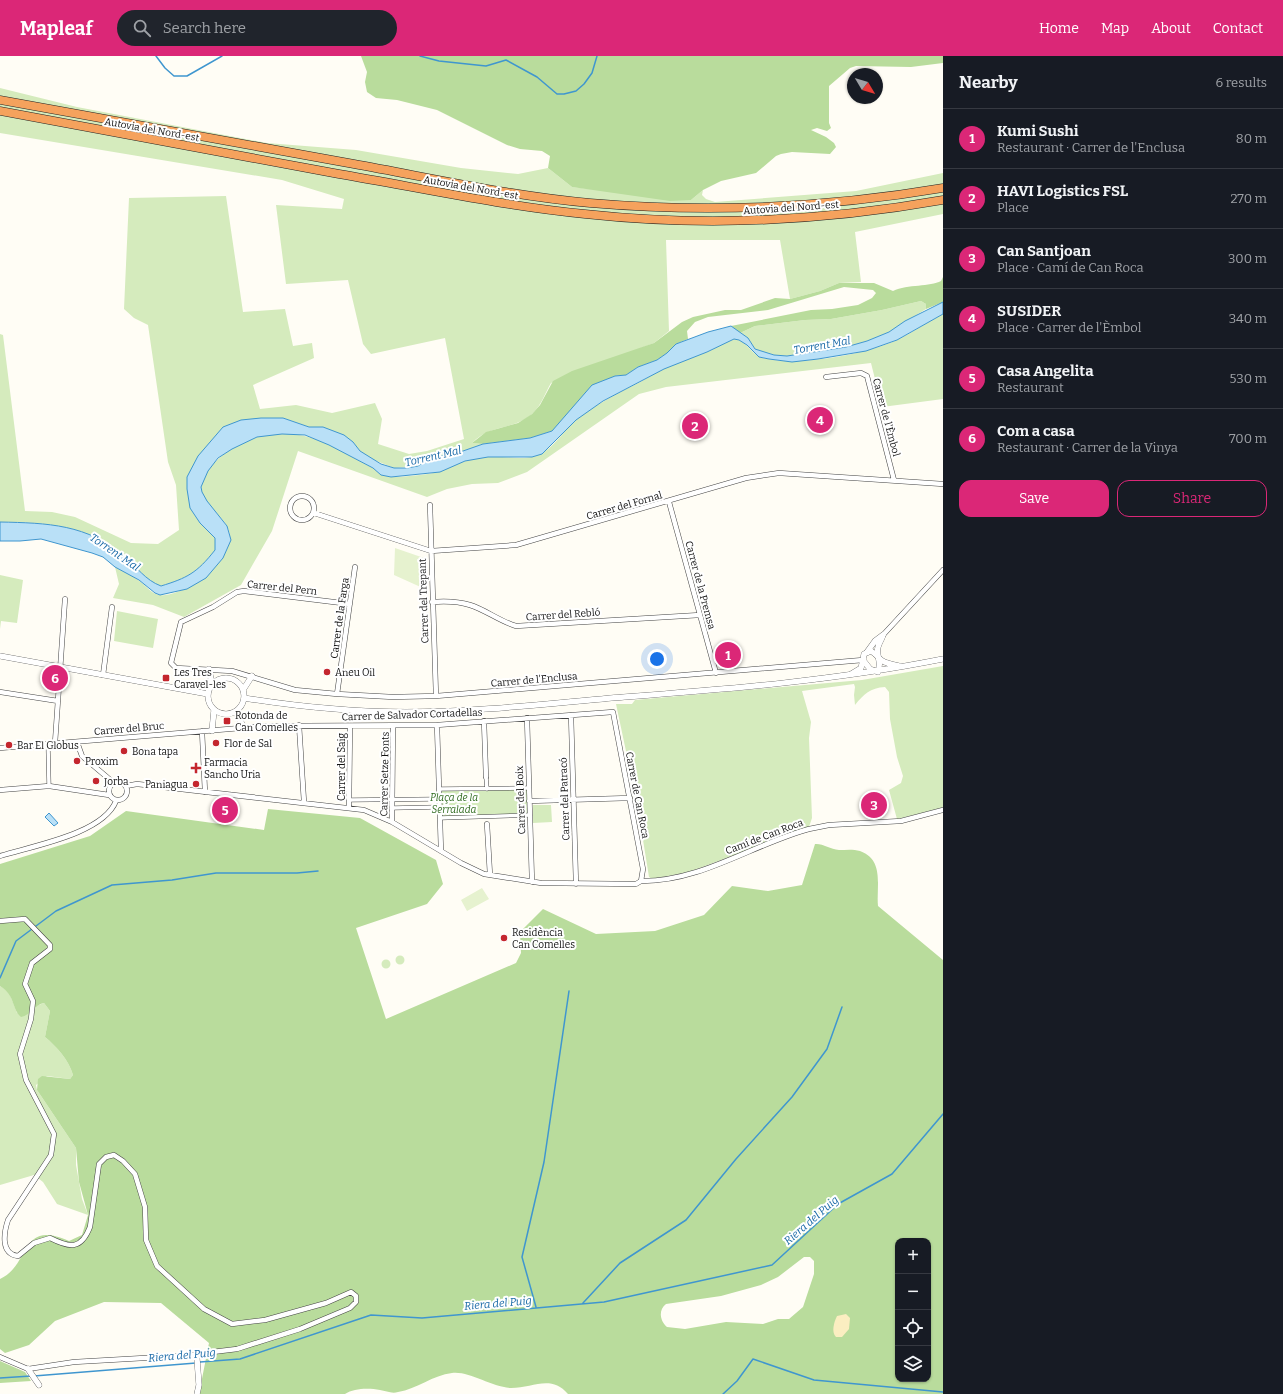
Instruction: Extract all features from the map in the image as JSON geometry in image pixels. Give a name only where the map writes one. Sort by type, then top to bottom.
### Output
[{"type":"highway","name":"Autovia del Nord-est","points":[[0,100],[489,189],[588,203],[686,208],[754,208],[830,203],[943,188]]},
{"type":"highway","name":"Autovia del Nord-est","points":[[0,111],[454,194],[585,214],[708,222],[779,219],[872,211],[943,200]]},
{"type":"street","name":"Carrer de l'Èmbol","points":[[826,377],[861,373],[868,376],[894,480]]},
{"type":"street","name":"Carrer del Fornal","points":[[314,513],[431,551],[516,545],[669,502],[746,478],[779,473],[943,484]]},
{"type":"street","points":[[300,496],[309,497],[314,504],[314,513],[305,520],[296,519],[291,513],[291,504],[294,499],[300,496]]},
{"type":"street","name":"Carrer de la Premsa","points":[[669,502],[716,673]]},
{"type":"street","name":"Carrer del Trepant","points":[[430,505],[436,696]]},
{"type":"street","name":"Carrer de la Farga","points":[[337,694],[355,567]]},
{"type":"street","points":[[878,672],[880,663],[878,657],[878,646],[884,635],[943,570]]},
{"type":"street","name":"Carrer del Pern","points":[[208,669],[176,668],[171,663],[181,622],[213,607],[237,592],[244,591],[350,604]]},
{"type":"street","points":[[55,743],[65,600]]},
{"type":"street","name":"Carrer del Rebló","points":[[432,602],[451,601],[470,605],[502,622],[516,626],[700,615]]},
{"type":"street","points":[[103,675],[112,607]]},
{"type":"street","points":[[850,675],[861,668],[864,654],[875,641],[884,635]]},
{"type":"street","points":[[867,652],[873,652],[886,662],[904,667]]},
{"type":"street","points":[[0,656],[208,694]]},
{"type":"street","points":[[244,698],[340,708],[404,712],[438,712],[777,684],[878,672],[943,659]]},
{"type":"street","points":[[863,660],[870,669],[878,672]]},
{"type":"street","name":"Carrer de l'Enclusa","points":[[208,669],[232,671],[295,690],[393,697],[436,696],[863,660]]},
{"type":"street","points":[[208,669],[212,684]]},
{"type":"street","points":[[243,690],[252,676]]},
{"type":"street","points":[[212,731],[214,710],[208,700],[208,694],[212,684],[216,681],[227,678],[237,682],[243,690],[244,698],[243,703],[236,712],[227,714],[214,710]]},
{"type":"street","points":[[0,692],[58,702]]},
{"type":"street","points":[[236,712],[244,728]]},
{"type":"street","name":"Carrer de Salvador Cortadellas","points":[[212,731],[299,725],[437,725],[612,712]]},
{"type":"street","name":"Carrer de Can Roca","points":[[612,712],[643,869],[640,881]]},
{"type":"street","name":"Carrer del Patracó","points":[[571,715],[572,800],[576,884]]},
{"type":"street","name":"Carrer del Boix","points":[[527,718],[532,882]]},
{"type":"street","points":[[484,721],[487,789]]},
{"type":"street","points":[[299,725],[304,802]]},
{"type":"street","points":[[437,725],[441,851]]},
{"type":"street","name":"Carrer del Saig","points":[[350,726],[350,807]]},
{"type":"street","name":"Carrer Setze Fonts","points":[[392,822],[393,726]]},
{"type":"street","name":"Carrer del Bruc","points":[[0,748],[212,731]]},
{"type":"street","points":[[202,732],[205,792]]},
{"type":"street","points":[[77,742],[82,756],[114,783]]},
{"type":"street","points":[[48,744],[49,786]]},
{"type":"street","points":[[0,856],[90,827],[104,818],[112,809],[116,801],[126,797],[128,791],[126,786],[120,782],[114,783],[109,788],[109,795]]},
{"type":"street","name":"Camí de Can Roca","points":[[126,786],[137,784],[350,807],[370,812],[392,822],[472,869],[490,875],[532,882],[576,884],[636,884],[640,881],[663,880],[692,873],[809,829],[836,825],[901,821],[943,810]]},
{"type":"street","points":[[0,790],[49,786],[109,795],[116,801]]},
{"type":"street","points":[[439,789],[529,788]]},
{"type":"street","points":[[350,800],[439,798]]},
{"type":"street","points":[[530,801],[630,798]]},
{"type":"street","points":[[392,808],[440,807]]},
{"type":"street","points":[[440,818],[530,815]]},
{"type":"street","points":[[487,816],[490,875]]},
{"type":"street","points":[[0,921],[22,918],[48,940],[50,945],[50,949],[32,963],[25,984],[33,1001],[31,1019],[20,1054],[26,1080],[54,1134],[51,1155],[8,1220],[4,1232],[4,1244],[7,1251],[12,1255],[18,1256],[34,1243],[50,1238],[69,1246],[80,1243],[86,1236],[90,1227],[99,1164],[106,1157],[114,1155],[123,1161],[135,1174],[145,1207],[146,1240],[158,1266],[204,1309],[232,1324],[265,1320],[326,1304],[351,1292],[356,1296],[356,1302],[350,1308],[300,1329],[231,1350],[197,1356],[74,1362],[28,1369]]},
{"type":"street","points":[[197,1356],[199,1385],[197,1394]]},
{"type":"street","points":[[0,1357],[28,1369],[39,1385]]},
{"type":"green space","points":[[361,56],[943,56],[943,63],[911,67],[856,66],[847,68],[847,71],[829,86],[829,123],[831,128],[827,131],[817,128],[811,130],[826,137],[834,143],[836,147],[830,154],[792,152],[781,154],[776,156],[756,173],[721,181],[703,190],[691,200],[670,201],[572,187],[548,168],[550,156],[542,151],[520,149],[507,145],[437,110],[397,100],[376,98],[367,92],[365,82],[367,72]]},
{"type":"green space","points":[[0,88],[77,107],[267,143],[356,150],[461,168],[518,174],[548,168],[572,187],[691,200],[703,190],[702,195],[706,199],[715,202],[856,191],[943,173],[943,214],[855,232],[861,282],[839,283],[820,291],[790,299],[780,240],[666,240],[669,331],[654,343],[551,383],[539,406],[533,413],[519,422],[486,433],[472,443],[483,444],[463,451],[429,459],[418,466],[394,468],[369,458],[360,451],[353,442],[323,427],[309,427],[283,418],[223,427],[190,508],[200,523],[215,538],[215,550],[203,564],[191,574],[177,581],[160,586],[145,577],[125,557],[111,546],[81,532],[34,523],[0,522],[0,334],[3,335],[25,511],[52,512],[75,517],[131,543],[158,544],[179,530],[176,485],[168,462],[148,325],[134,318],[124,309],[129,198],[226,196],[243,312],[285,309],[293,346],[312,343],[314,358],[253,385],[260,409],[296,405],[332,413],[375,403],[382,419],[378,444],[409,454],[427,451],[464,439],[445,338],[371,354],[363,344],[348,280],[286,284],[276,205],[342,209],[344,199],[282,180],[0,133]]},
{"type":"green space","points":[[943,277],[943,302],[926,309],[926,304],[921,301],[831,319],[805,320],[755,326],[740,333],[731,326],[811,310],[832,309],[858,305],[872,298],[876,293],[873,290],[844,287],[768,310],[708,317],[695,322],[687,331],[688,339],[676,344],[657,360],[638,367],[626,375],[615,376],[569,413],[552,431],[530,438],[483,444],[472,443],[486,432],[518,423],[532,414],[540,405],[553,381],[572,371],[654,343],[682,322],[693,317],[725,310],[741,310],[775,298],[790,299],[820,291],[839,283],[874,283],[893,291],[905,287],[936,283],[941,281]]},
{"type":"green space","points":[[921,301],[926,304],[926,309],[889,332],[867,341],[846,347],[787,356],[774,355],[755,349],[748,338],[740,333],[755,326],[805,320],[831,319]]},
{"type":"green space","points":[[943,314],[943,399],[882,407],[871,363],[666,387],[639,394],[527,472],[498,483],[472,484],[447,489],[427,497],[298,451],[272,531],[241,585],[184,617],[153,605],[113,598],[119,584],[115,567],[135,578],[159,595],[170,594],[182,590],[206,575],[217,564],[225,553],[229,542],[229,531],[223,520],[205,500],[201,488],[202,481],[211,466],[232,448],[263,435],[280,433],[295,434],[310,438],[325,443],[382,474],[392,477],[438,472],[472,459],[495,457],[531,457],[544,452],[577,419],[592,408],[663,369],[707,352],[732,340],[735,339],[742,341],[760,357],[775,360],[804,361],[837,357],[870,350],[897,340]]},
{"type":"green space","points":[[395,548],[424,558],[425,589],[394,575]]},
{"type":"green space","points":[[0,575],[23,580],[17,623],[1,621],[0,629]]},
{"type":"green space","points":[[117,611],[158,619],[153,648],[114,641]]},
{"type":"green space","points":[[943,666],[943,808],[897,819],[889,790],[901,783],[903,776],[897,757],[890,719],[889,692],[885,687],[871,690],[855,705],[854,684],[802,691],[811,722],[809,738],[812,818],[809,827],[689,872],[652,879],[649,877],[638,809],[641,808],[640,803],[637,803],[616,704],[632,704],[635,700],[862,680]]},
{"type":"green space","name":"Plaça de la Serralada","points":[[529,788],[530,815],[440,818],[439,789]]},
{"type":"green space","points":[[533,805],[551,805],[552,822],[533,823]]},
{"type":"green space","points":[[268,809],[360,818],[436,860],[443,884],[427,904],[356,928],[386,1019],[516,963],[521,953],[520,932],[543,909],[596,934],[655,931],[704,915],[732,886],[768,891],[802,885],[815,844],[820,844],[839,850],[857,850],[868,855],[876,867],[878,875],[878,906],[943,960],[943,1394],[568,1394],[562,1388],[548,1383],[511,1388],[496,1385],[466,1374],[452,1373],[438,1376],[412,1388],[396,1393],[376,1389],[366,1389],[345,1394],[199,1394],[209,1343],[161,1303],[104,1302],[55,1321],[29,1345],[5,1353],[0,1349],[0,1279],[10,1272],[17,1264],[34,1239],[42,1236],[53,1236],[69,1241],[82,1235],[88,1215],[79,1182],[76,1148],[37,1090],[38,1079],[42,1076],[70,1079],[73,1075],[62,1054],[45,1037],[50,1011],[44,1003],[21,1017],[9,994],[0,986],[0,864],[90,836],[126,811],[264,830]],"holes":[[[804,1257],[810,1257],[814,1261],[814,1274],[803,1307],[789,1319],[778,1319],[763,1324],[726,1322],[685,1329],[667,1327],[661,1319],[661,1312],[663,1306],[666,1304],[721,1296],[761,1285],[778,1277]]]},
{"type":"green space","points":[[482,888],[489,899],[467,911],[461,900]]},
{"type":"green space","points":[[398,956],[402,956],[404,960],[402,964],[398,964],[396,962],[396,958]]},
{"type":"green space","points":[[384,960],[388,960],[390,964],[388,968],[384,968],[382,966],[382,962]]},
{"type":"green space","points":[[0,986],[9,992],[17,1013],[44,1003],[50,1011],[45,1037],[62,1054],[73,1075],[70,1079],[47,1076],[36,1085],[37,1090],[76,1148],[76,1165],[82,1199],[88,1215],[57,1204],[43,1182],[34,1175],[0,1185]]},
{"type":"green space","points":[[0,1361],[25,1372],[31,1381],[0,1383]]},
{"type":"sand","points":[[846,1314],[850,1318],[849,1329],[842,1337],[836,1337],[833,1330],[836,1318],[837,1316]]},
{"type":"water","name":"Torrent Mal","points":[[943,302],[943,314],[897,340],[866,351],[792,362],[759,357],[747,345],[734,339],[707,352],[664,369],[603,401],[576,420],[542,454],[532,457],[488,457],[465,461],[440,472],[391,477],[381,475],[373,468],[329,445],[305,435],[282,434],[257,437],[232,449],[218,458],[208,471],[201,487],[202,492],[207,501],[227,526],[231,540],[223,558],[206,578],[187,589],[160,595],[155,593],[139,580],[115,567],[103,557],[92,553],[41,539],[0,541],[0,522],[34,523],[82,532],[111,546],[146,577],[161,586],[191,574],[203,564],[215,550],[215,538],[200,523],[190,508],[187,477],[198,456],[223,427],[241,420],[283,418],[309,427],[323,427],[344,435],[353,442],[360,451],[381,464],[394,468],[407,468],[418,466],[429,459],[463,451],[483,444],[530,438],[552,431],[592,385],[615,376],[626,375],[638,367],[657,360],[676,344],[708,332],[731,326],[748,338],[755,349],[774,355],[787,356],[846,347],[867,341],[889,332],[905,321]]},
{"type":"water","points":[[49,813],[58,823],[54,826],[45,817]]},
{"type":"waterway","points":[[156,56],[165,68],[174,76],[187,76],[222,56]]},
{"type":"waterway","points":[[420,56],[439,61],[486,66],[506,60],[537,77],[557,94],[576,91],[584,84],[592,73],[597,56]]},
{"type":"waterway","points":[[0,978],[16,941],[56,911],[112,885],[172,880],[216,873],[297,873],[318,871]]},
{"type":"waterway","points":[[536,1307],[522,1257],[544,1162],[569,991]]},
{"type":"waterway","points":[[583,1303],[620,1263],[686,1220],[736,1159],[792,1097],[827,1049],[842,1007]]},
{"type":"waterway","name":"Riera del Puig","points":[[200,1362],[240,1359],[371,1315],[422,1318],[604,1302],[772,1265],[838,1204],[892,1174],[943,1114]]},
{"type":"waterway","points":[[723,1394],[737,1381],[753,1359],[814,1380],[943,1392]]},
{"type":"waterway","name":"Riera del Puig","points":[[34,1376],[196,1363]]},
{"type":"waterway","name":"Riera del Puig","points":[[0,1378],[31,1376]]},
{"type":"place","name":"SUSIDER","points":[[820,420]]},
{"type":"place","name":"HAVI Logistics FSL","points":[[695,426]]},
{"type":"place","name":"Kumi Sushi","points":[[728,655]]},
{"type":"place","name":"Aneu Oil","points":[[327,672]]},
{"type":"place","name":"Com a casa","points":[[55,678]]},
{"type":"place","name":"Les Tres Caravel-les","points":[[166,678]]},
{"type":"place","name":"Rotonda de Can Comelles","points":[[227,721]]},
{"type":"place","name":"Flor de Sal","points":[[216,743]]},
{"type":"place","name":"Bar El Globus","points":[[9,745]]},
{"type":"place","name":"Bona tapa","points":[[124,751]]},
{"type":"place","name":"Proxim","points":[[77,761]]},
{"type":"place","name":"Farmacia Sancho Uria","points":[[196,768]]},
{"type":"place","name":"Jorba","points":[[96,781]]},
{"type":"place","name":"Paniagua","points":[[196,784]]},
{"type":"place","name":"Can Santjoan","points":[[874,805]]},
{"type":"place","name":"Casa Angelita","points":[[225,810]]},
{"type":"place","name":"Residència Can Comelles","points":[[504,938]]}]
